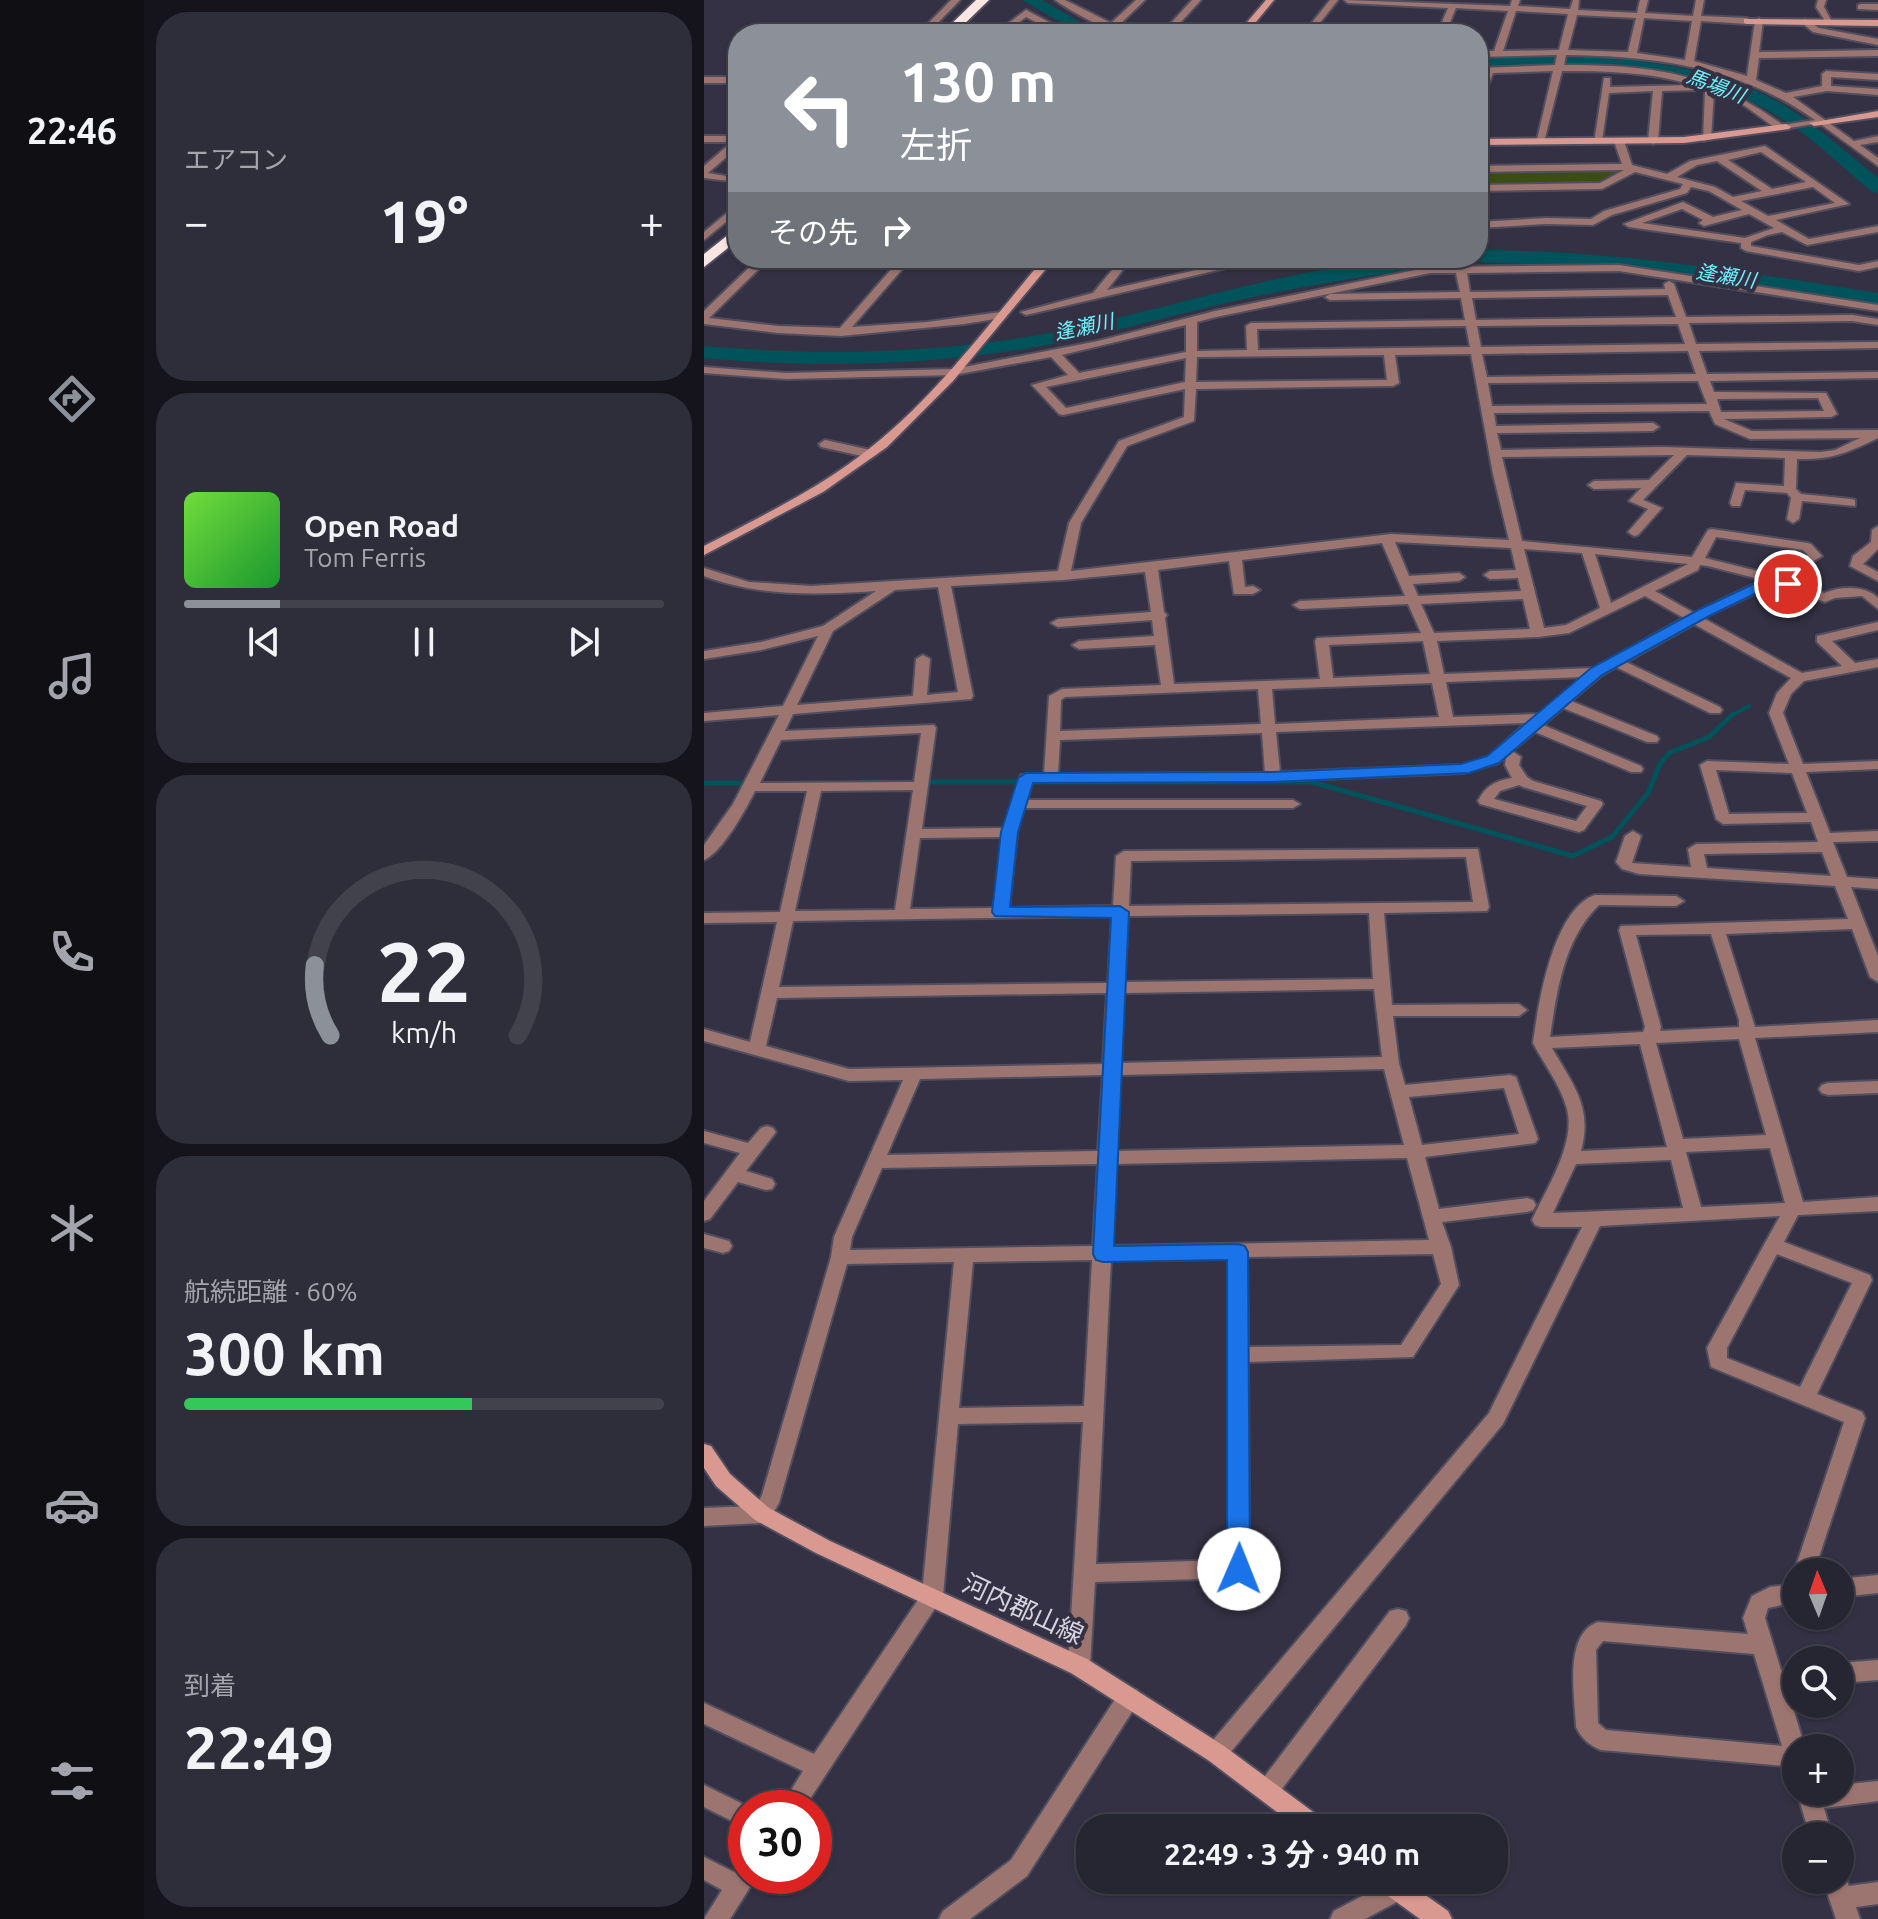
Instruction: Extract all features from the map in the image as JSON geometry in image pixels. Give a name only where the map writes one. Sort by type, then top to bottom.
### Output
[{"type":"highway","points":[[958,24],[983,0]]},
{"type":"highway","points":[[974,24],[999,0]]},
{"type":"highway","points":[[704,262],[728,241]]},
{"type":"highway","points":[[704,278],[728,258]]},
{"type":"street","points":[[932,24],[956,0]]},
{"type":"street","points":[[1059,0],[1104,24]]},
{"type":"street","points":[[1074,8],[1084,0]]},
{"type":"street","points":[[1115,24],[1141,0]]},
{"type":"street","points":[[1174,24],[1197,0]]},
{"type":"street","points":[[1250,24],[1270,0]]},
{"type":"street","points":[[1315,24],[1334,0]]},
{"type":"street","points":[[1348,0],[1453,5],[1574,5],[1640,15],[1697,19],[1878,23]]},
{"type":"street","points":[[1632,55],[1644,0]]},
{"type":"street","points":[[1689,64],[1700,0]]},
{"type":"street","points":[[1822,0],[1820,7],[1830,22]]},
{"type":"street","points":[[1498,53],[1515,4]]},
{"type":"street","points":[[1445,24],[1453,5]]},
{"type":"street","points":[[1539,142],[1574,5]]},
{"type":"street","points":[[1861,7],[1878,7]]},
{"type":"street","points":[[1011,24],[1026,13],[1040,24]]},
{"type":"street","points":[[1751,82],[1759,21]]},
{"type":"street","points":[[1805,22],[1816,30],[1878,42]]},
{"type":"street","points":[[1756,55],[1878,53]]},
{"type":"street","points":[[1488,54],[1632,55],[1689,64],[1751,82],[1785,96],[1878,163]]},
{"type":"street","points":[[1814,54],[1825,64],[1827,88]]},
{"type":"street","points":[[1489,71],[1558,67],[1655,73],[1715,88],[1761,110],[1784,128]]},
{"type":"street","points":[[1597,141],[1607,90],[1607,69]]},
{"type":"street","points":[[1826,74],[1878,77]]},
{"type":"street","points":[[704,80],[728,80]]},
{"type":"street","points":[[1607,90],[1700,87],[1710,90],[1706,139]]},
{"type":"street","points":[[1785,96],[1827,88],[1878,92]]},
{"type":"street","points":[[1653,141],[1658,89]]},
{"type":"street","points":[[1488,142],[1706,139],[1878,114]]},
{"type":"street","points":[[704,139],[728,140]]},
{"type":"street","points":[[1852,144],[1878,139]]},
{"type":"street","points":[[1619,141],[1630,168]]},
{"type":"street","points":[[1670,177],[1692,162],[1749,154],[1762,148],[1844,204],[1768,219]]},
{"type":"street","points":[[704,173],[728,150]]},
{"type":"street","points":[[1719,158],[1770,192]]},
{"type":"street","points":[[1488,188],[1602,186],[1630,168]]},
{"type":"street","points":[[1488,169],[1630,168],[1670,177],[1735,199],[1807,242],[1878,229]]},
{"type":"street","points":[[704,173],[728,178]]},
{"type":"street","points":[[1488,224],[1593,222],[1608,213],[1684,191],[1689,182]]},
{"type":"street","points":[[1735,199],[1813,184]]},
{"type":"street","points":[[1712,221],[1683,205],[1629,224],[1746,241],[1765,232],[1784,229]]},
{"type":"street","points":[[1680,231],[1752,210]]},
{"type":"street","points":[[704,216],[728,217]]},
{"type":"street","points":[[704,237],[728,220]]},
{"type":"street","points":[[1746,241],[1746,248],[1859,268],[1878,264]]},
{"type":"street","points":[[704,319],[755,268]]},
{"type":"street","points":[[841,333],[898,268]]},
{"type":"street","points":[[704,551],[844,473],[871,454],[909,421],[1041,268]]},
{"type":"street","points":[[1097,296],[1119,268]]},
{"type":"street","points":[[1189,274],[1194,268]]},
{"type":"street","points":[[1026,312],[1217,268]]},
{"type":"street","points":[[704,370],[786,376],[955,370],[1054,353],[1405,274],[1461,270],[1619,268],[1878,308]]},
{"type":"street","points":[[1461,270],[1515,545],[1538,633]]},
{"type":"street","points":[[1666,275],[1719,422],[1750,435],[1877,434]]},
{"type":"street","points":[[1293,297],[1671,292]]},
{"type":"street","points":[[1253,354],[1251,326],[1852,318],[1878,322]]},
{"type":"street","points":[[704,319],[841,333],[998,319]]},
{"type":"street","points":[[1063,576],[1075,523],[1123,444],[1190,419],[1192,320]]},
{"type":"street","points":[[1389,352],[1393,383],[1192,386],[1063,412],[1038,385],[1191,354],[1878,345]]},
{"type":"street","points":[[1054,353],[1076,377]]},
{"type":"street","points":[[1481,380],[1876,378]]},
{"type":"street","points":[[1487,410],[1712,406],[1822,395],[1831,414],[1712,406]]},
{"type":"street","points":[[1491,430],[1653,427]]},
{"type":"street","points":[[1496,454],[1684,452],[1791,456],[1838,453],[1877,434]]},
{"type":"street","points":[[825,444],[871,454]]},
{"type":"street","points":[[1634,532],[1656,508],[1635,501],[1684,452]]},
{"type":"street","points":[[1791,456],[1793,519]]},
{"type":"street","points":[[1594,485],[1652,484]]},
{"type":"street","points":[[1736,503],[1740,486],[1851,503]]},
{"type":"street","points":[[704,572],[744,586],[783,591],[890,587],[1063,576],[1387,539],[1587,550],[1695,561],[1775,579],[1825,598],[1832,594],[1865,592],[1878,579],[1856,566],[1858,559],[1877,543],[1878,530]]},
{"type":"street","points":[[1022,790],[1178,787],[1273,777],[1463,769],[1493,760],[1597,672],[1816,556],[1807,547],[1712,533],[1693,567],[1569,629],[1538,633],[1322,641],[1327,682]]},
{"type":"street","points":[[1387,539],[1429,637],[1447,720]]},
{"type":"street","points":[[1587,550],[1607,609]]},
{"type":"street","points":[[1235,558],[1239,591],[1253,590]]},
{"type":"street","points":[[1151,567],[1168,688]]},
{"type":"street","points":[[1490,575],[1522,574]]},
{"type":"street","points":[[1407,580],[1459,577]]},
{"type":"street","points":[[704,717],[966,696],[944,584]]},
{"type":"street","points":[[704,655],[747,649],[828,629],[890,587]]},
{"type":"street","points":[[1645,591],[1800,678]]},
{"type":"street","points":[[1865,592],[1878,605]]},
{"type":"street","points":[[1300,605],[1528,595]]},
{"type":"street","points":[[1058,623],[1160,615]]},
{"type":"street","points":[[1851,667],[1822,639],[1878,626]]},
{"type":"street","points":[[704,855],[733,819],[828,629]]},
{"type":"street","points":[[1079,645],[1163,640]]},
{"type":"street","points":[[920,700],[923,659]]},
{"type":"street","points":[[1616,662],[1715,710]]},
{"type":"street","points":[[1878,663],[1800,678],[1779,700],[1776,713],[1858,924],[1874,955],[1878,977]]},
{"type":"street","points":[[1051,779],[1054,699],[1062,693],[1597,672]]},
{"type":"street","points":[[1265,685],[1273,777]]},
{"type":"street","points":[[1560,702],[1652,739]]},
{"type":"street","points":[[1053,736],[1447,720],[1535,722],[1636,769]]},
{"type":"street","points":[[776,736],[929,728],[902,914]]},
{"type":"street","points":[[1502,752],[1514,757],[1512,765],[1521,780],[1528,784],[1596,804],[1579,827],[1485,801],[1489,791],[1497,785],[1521,780]]},
{"type":"street","points":[[1816,817],[1723,819],[1707,765],[1796,768],[1878,765]]},
{"type":"street","points":[[1022,790],[1051,779],[1178,787],[1293,804]]},
{"type":"street","points":[[752,783],[815,787],[922,782]]},
{"type":"street","points":[[757,1050],[815,787]]},
{"type":"street","points":[[1001,912],[1010,832],[1022,790]]},
{"type":"street","points":[[914,834],[1010,832]]},
{"type":"street","points":[[1633,836],[1624,862],[1627,866],[1878,884]]},
{"type":"street","points":[[1700,873],[1696,849],[1878,836]]},
{"type":"street","points":[[704,918],[1001,912],[1120,912],[1481,907],[1473,852],[1124,856],[1120,912],[1116,987],[1109,1156],[1079,1666]]},
{"type":"street","points":[[1676,901],[1595,900],[1584,908],[1553,971],[1541,1043],[1577,1112],[1569,1158],[1560,1185],[1541,1220],[1594,1220],[1878,1204]]},
{"type":"street","points":[[1239,1355],[1406,1352],[1450,1285],[1391,1063],[1376,908]]},
{"type":"street","points":[[1694,1214],[1648,1043],[1653,1027],[1627,930],[1858,924]]},
{"type":"street","points":[[1717,929],[1747,1020],[1747,1043],[1794,1198],[1793,1208],[1717,1348],[1718,1362],[1855,1418],[1809,1558]]},
{"type":"street","points":[[770,993],[1381,984]]},
{"type":"street","points":[[1384,1011],[1519,1010]]},
{"type":"street","points":[[1541,1043],[1878,1026]]},
{"type":"street","points":[[704,1035],[838,1074],[1391,1063]]},
{"type":"street","points":[[704,1517],[762,1514],[772,1497],[843,1237],[914,1074]]},
{"type":"street","points":[[877,1162],[1415,1150],[1529,1139],[1510,1081],[1399,1092]]},
{"type":"street","points":[[1828,1089],[1878,1087]]},
{"type":"street","points":[[704,1214],[767,1132]]},
{"type":"street","points":[[704,1137],[752,1150]]},
{"type":"street","points":[[1569,1158],[1777,1141]]},
{"type":"street","points":[[734,1174],[766,1184]]},
{"type":"street","points":[[1433,1216],[1527,1205]]},
{"type":"street","points":[[1216,1753],[1496,1418],[1594,1220]]},
{"type":"street","points":[[704,1241],[723,1246]]},
{"type":"street","points":[[1773,1245],[1863,1280],[1805,1398]]},
{"type":"street","points":[[840,1257],[1442,1247]]},
{"type":"street","points":[[1085,1573],[1239,1569],[1238,1252]]},
{"type":"street","points":[[803,1790],[932,1596],[964,1256]]},
{"type":"street","points":[[948,1416],[1094,1414]]},
{"type":"street","name":"河内郡山線","points":[[704,1452],[723,1480],[762,1514],[823,1547],[1079,1666],[1216,1753],[1297,1814]]},
{"type":"street","points":[[1854,1587],[1878,1584]]},
{"type":"street","points":[[1782,1595],[1759,1602],[1754,1618],[1790,1734]]},
{"type":"street","points":[[1267,1791],[1398,1618]]},
{"type":"street","points":[[1762,1645],[1598,1631],[1585,1648],[1587,1727],[1601,1740],[1782,1754]]},
{"type":"street","points":[[1854,1672],[1878,1670]]},
{"type":"street","points":[[1773,1680],[1782,1679]]},
{"type":"street","points":[[951,1919],[1019,1868],[1129,1697]]},
{"type":"street","points":[[704,1713],[819,1767]]},
{"type":"street","points":[[1854,1793],[1878,1791]]},
{"type":"street","points":[[704,1796],[728,1808]]},
{"type":"street","points":[[704,1868],[728,1876]]},
{"type":"street","points":[[1841,1899],[1878,1893]]},
{"type":"street","points":[[716,1919],[733,1894]]},
{"type":"street","points":[[1342,1919],[1379,1894]]},
{"type":"street","points":[[1405,1894],[1440,1919]]},
{"type":"green space","points":[[1626,170],[1599,184],[1488,184],[1488,173]]},
{"type":"waterway","name":"馬場川","points":[[1030,0],[1074,24]]},
{"type":"waterway","name":"馬場川","points":[[1488,62],[1608,61],[1688,73],[1732,87],[1788,115],[1878,187]]},
{"type":"waterway","name":"逢瀬川","points":[[1488,256],[1579,258],[1629,263],[1729,275],[1878,299]]},
{"type":"waterway","name":"逢瀬川","points":[[704,352],[784,358],[864,358],[985,349],[1073,334],[1214,300],[1382,268]]},
{"type":"waterway","points":[[1731,716],[1749,706]]},
{"type":"waterway","points":[[861,782],[1312,782],[1573,856],[1612,837],[1648,793],[1660,764],[1669,753],[1709,737],[1733,714]]},
{"type":"waterway","points":[[704,783],[747,783]]},
{"type":"route","points":[[1239,1569],[1238,1252],[1103,1254],[1120,912],[1001,912],[1010,832],[1026,778],[1273,777],[1463,769],[1493,760],[1597,672],[1703,613],[1775,579],[1788,584]]}]
